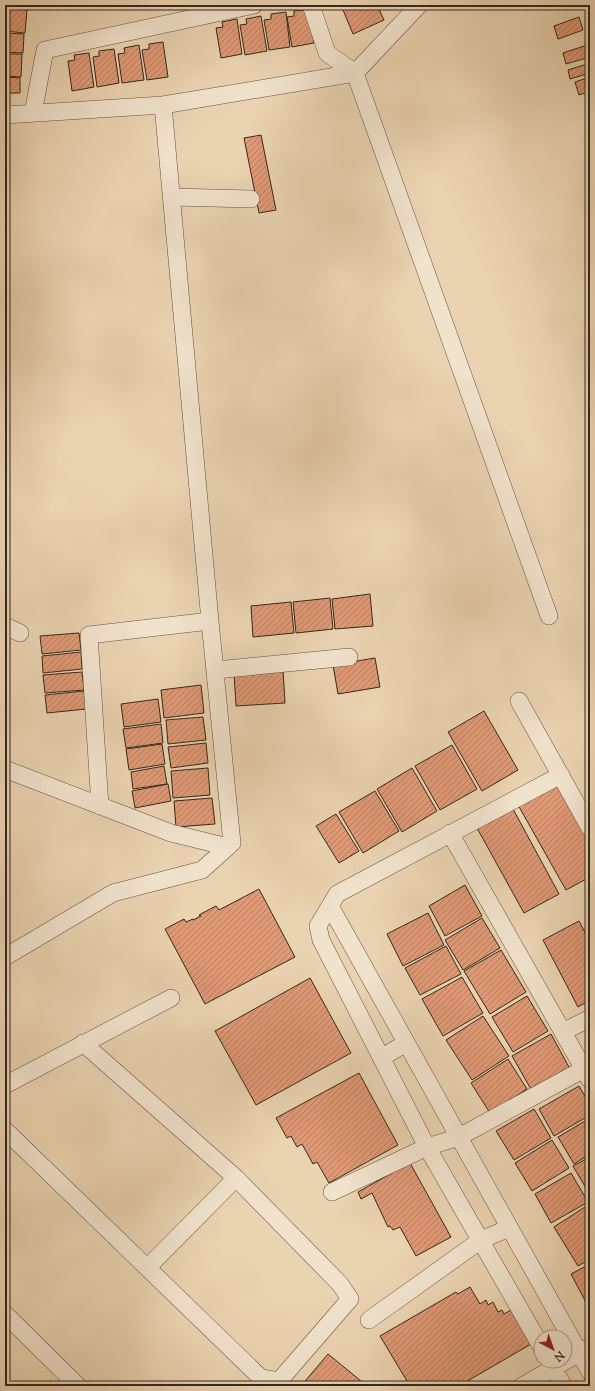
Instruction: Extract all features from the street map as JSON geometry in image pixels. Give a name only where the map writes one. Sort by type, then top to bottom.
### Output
[{"type":"street","points":[[33,113],[45,50],[254,5]]},
{"type":"street","points":[[311,5],[327,53],[356,73],[549,616]]},
{"type":"street","points":[[5,115],[163,105],[356,73],[420,5]]},
{"type":"street","points":[[6,955],[113,893],[202,870],[232,843],[210,621],[163,105]]},
{"type":"street","points":[[172,198],[251,199]]},
{"type":"street","points":[[100,806],[89,635],[210,621]]},
{"type":"street","points":[[216,670],[349,657]]},
{"type":"street","points":[[520,701],[590,828]]},
{"type":"street","points":[[5,769],[171,833],[228,847]]},
{"type":"street","points":[[533,1332],[482,1240],[427,1147],[321,940],[318,926],[337,894],[561,775]]},
{"type":"street","points":[[332,1192],[427,1147],[459,1137],[587,1074],[450,833]]},
{"type":"street","points":[[330,906],[509,1228],[585,1350],[590,1372]]},
{"type":"street","points":[[5,1084],[83,1042],[171,998]]},
{"type":"street","points":[[563,1032],[590,1018]]},
{"type":"street","points":[[5,1130],[148,1266],[261,1382],[279,1381],[350,1299],[340,1284],[236,1178],[83,1042]]},
{"type":"street","points":[[381,1058],[406,1043]]},
{"type":"street","points":[[148,1266],[236,1178]]},
{"type":"street","points":[[369,1320],[482,1240],[509,1228]]},
{"type":"street","points":[[5,1314],[78,1386]]},
{"type":"street","points":[[573,1355],[585,1350]]},
{"type":"street","points":[[522,1386],[546,1369]]},
{"type":"street","points":[[554,1369],[563,1386]]},
{"type":"building","points":[[5,5],[29,5],[29,9],[5,7]]},
{"type":"building","points":[[341,5],[377,5],[384,20],[353,34]]},
{"type":"building","points":[[547,5],[563,5],[549,10]]},
{"type":"building","points":[[5,8],[27,10],[25,33],[5,31]]},
{"type":"building","points":[[309,9],[314,43],[292,47],[287,17],[294,16],[294,11]]},
{"type":"building","points":[[286,12],[290,47],[269,50],[264,20],[271,19],[271,14]]},
{"type":"building","points":[[261,16],[267,51],[245,55],[240,25],[247,24],[246,19]]},
{"type":"building","points":[[579,17],[583,30],[558,39],[554,26]]},
{"type":"building","points":[[237,19],[242,54],[221,58],[216,28],[223,27],[222,22]]},
{"type":"building","points":[[5,33],[24,34],[23,53],[5,52]]},
{"type":"building","points":[[163,42],[168,77],[147,80],[142,50],[149,49],[149,44]]},
{"type":"building","points":[[590,44],[590,57],[566,64],[563,53]]},
{"type":"building","points":[[139,45],[144,80],[122,83],[118,54],[125,53],[124,48]]},
{"type":"building","points":[[114,49],[119,83],[97,87],[93,57],[99,56],[99,51]]},
{"type":"building","points":[[89,53],[94,87],[72,91],[68,61],[75,60],[74,55]]},
{"type":"building","points":[[5,54],[22,54],[21,77],[5,76]]},
{"type":"building","points":[[590,63],[590,73],[570,79],[568,70]]},
{"type":"building","points":[[5,77],[20,78],[20,93],[5,93]]},
{"type":"building","points":[[590,77],[590,91],[579,95],[575,82]]},
{"type":"building","points":[[261,135],[276,210],[259,213],[244,138]]},
{"type":"building","points":[[370,594],[373,626],[335,629],[332,599]]},
{"type":"building","points":[[330,598],[333,629],[296,633],[293,602]]},
{"type":"building","points":[[291,602],[294,633],[253,637],[251,606]]},
{"type":"building","points":[[79,633],[81,650],[42,654],[40,636]]},
{"type":"building","points":[[81,652],[82,669],[43,673],[42,656]]},
{"type":"building","points":[[375,658],[380,687],[338,694],[333,665]]},
{"type":"building","points":[[283,670],[285,703],[236,706],[234,673]]},
{"type":"building","points":[[82,672],[84,690],[45,693],[43,675]]},
{"type":"building","points":[[201,685],[204,713],[164,718],[161,690]]},
{"type":"building","points":[[84,691],[86,709],[47,713],[45,695]]},
{"type":"building","points":[[158,699],[161,722],[124,727],[121,704]]},
{"type":"building","points":[[484,711],[518,770],[482,791],[448,732]]},
{"type":"building","points":[[203,717],[206,740],[168,744],[166,720]]},
{"type":"building","points":[[161,724],[163,743],[126,748],[123,729]]},
{"type":"building","points":[[206,743],[208,763],[171,768],[168,747]]},
{"type":"building","points":[[162,744],[165,764],[129,770],[126,749]]},
{"type":"building","points":[[452,745],[477,789],[440,810],[415,766]]},
{"type":"building","points":[[164,766],[167,784],[133,789],[131,772]]},
{"type":"building","points":[[208,768],[210,795],[173,798],[171,771]]},
{"type":"building","points":[[412,768],[437,811],[402,832],[377,789]]},
{"type":"building","points":[[557,783],[590,841],[590,877],[566,890],[518,805]]},
{"type":"building","points":[[168,784],[171,801],[135,808],[132,791]]},
{"type":"building","points":[[375,791],[399,831],[363,853],[339,812]]},
{"type":"building","points":[[212,798],[215,824],[176,827],[174,801]]},
{"type":"building","points":[[513,809],[559,894],[524,913],[477,828]]},
{"type":"building","points":[[336,814],[359,851],[339,863],[316,826]]},
{"type":"building","points":[[465,885],[482,916],[445,936],[429,906]]},
{"type":"building","points":[[259,889],[295,957],[205,1004],[165,929],[184,919],[186,922],[193,920],[216,906],[219,910]]},
{"type":"building","points":[[590,912],[590,923],[586,914]]},
{"type":"building","points":[[428,913],[444,945],[403,966],[387,934]]},
{"type":"building","points":[[482,918],[500,948],[463,970],[445,940]]},
{"type":"building","points":[[579,921],[590,942],[590,1000],[578,1007],[543,940]]},
{"type":"building","points":[[446,946],[461,974],[420,995],[405,968]]},
{"type":"building","points":[[501,950],[526,992],[490,1014],[464,971]]},
{"type":"building","points":[[462,977],[483,1013],[443,1036],[422,999]]},
{"type":"building","points":[[310,978],[351,1053],[256,1105],[215,1031]]},
{"type":"building","points":[[527,996],[548,1031],[513,1052],[492,1017]]},
{"type":"building","points":[[483,1016],[509,1056],[472,1080],[446,1040]]},
{"type":"building","points":[[551,1034],[570,1069],[532,1091],[512,1056]]},
{"type":"building","points":[[508,1059],[527,1089],[490,1113],[471,1083]]},
{"type":"building","points":[[359,1073],[398,1145],[329,1183],[317,1162],[313,1164],[302,1144],[297,1147],[291,1136],[287,1138],[276,1118]]},
{"type":"building","points":[[579,1086],[590,1105],[590,1115],[554,1136],[539,1109]]},
{"type":"building","points":[[534,1109],[551,1138],[514,1160],[496,1131]]},
{"type":"building","points":[[590,1118],[590,1154],[574,1164],[558,1137]]},
{"type":"building","points":[[552,1140],[569,1168],[532,1191],[515,1163]]},
{"type":"building","points":[[590,1157],[590,1195],[573,1166]]},
{"type":"building","points":[[410,1163],[451,1237],[416,1256],[400,1227],[393,1230],[390,1226],[388,1227],[372,1193],[361,1199],[358,1192]]},
{"type":"building","points":[[571,1173],[588,1202],[551,1223],[535,1194]]},
{"type":"building","points":[[588,1205],[590,1208],[590,1259],[578,1266],[554,1227]]},
{"type":"building","points":[[590,1264],[590,1310],[571,1274]]},
{"type":"building","points":[[470,1287],[480,1304],[486,1300],[488,1305],[493,1302],[498,1312],[502,1310],[504,1314],[511,1310],[531,1344],[459,1386],[410,1386],[380,1336],[456,1292],[458,1294]]},
{"type":"building","points":[[328,1354],[361,1381],[357,1386],[301,1386]]},
{"type":"building","points":[[65,1377],[74,1386],[56,1386]]}]
